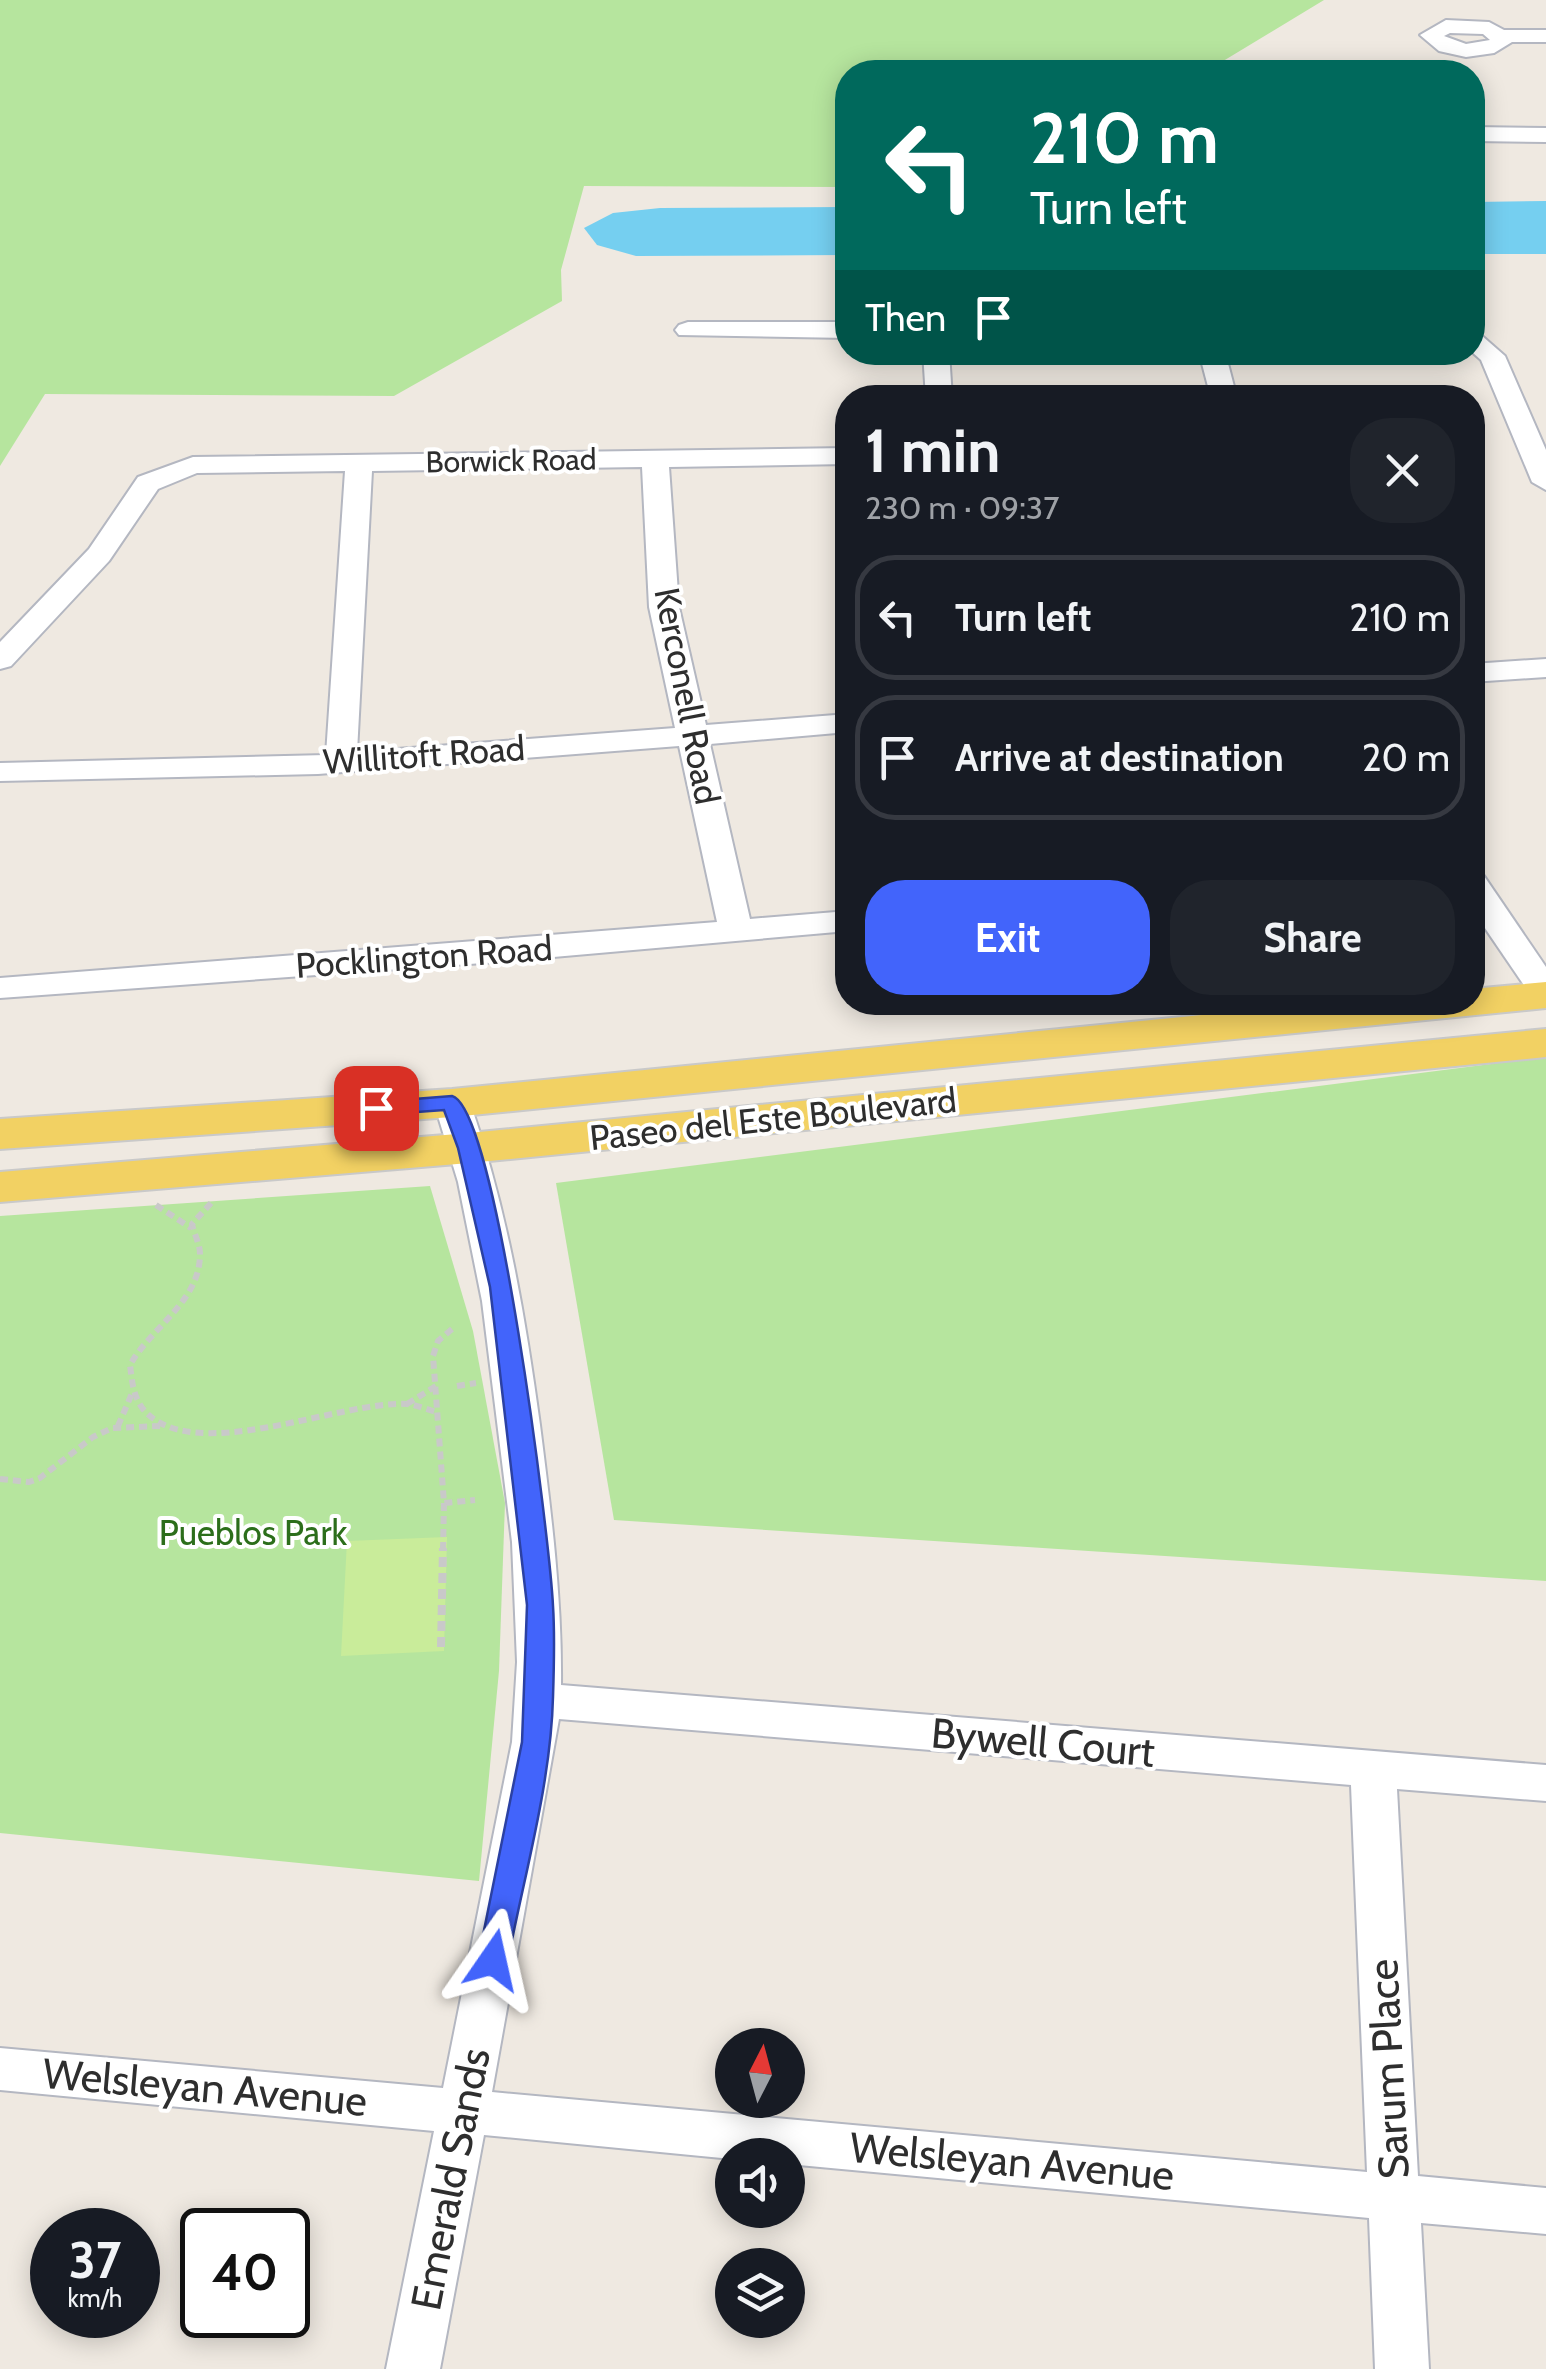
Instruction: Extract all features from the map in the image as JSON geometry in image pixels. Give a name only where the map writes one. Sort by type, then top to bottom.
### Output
[{"type":"main road","name":"Paseo del Este Boulevard","points":[[1485,1000],[1546,994]]},
{"type":"main road","name":"Paseo del Este Boulevard","points":[[0,1134],[452,1103],[1335,1015]]},
{"type":"main road","name":"Paseo del Este Boulevard","points":[[0,1188],[469,1148],[1546,1043]]},
{"type":"street","points":[[1502,36],[1546,36]]},
{"type":"street","points":[[1485,134],[1546,135]]},
{"type":"street","points":[[688,330],[835,330]]},
{"type":"street","points":[[1485,350],[1492,356],[1546,482]]},
{"type":"street","points":[[1514,412],[1546,411]]},
{"type":"street","name":"Borwick Road","points":[[0,660],[99,555],[148,484],[175,469],[212,462],[359,464],[835,456]]},
{"type":"street","name":"Kerconell Road","points":[[655,459],[664,606],[736,931]]},
{"type":"street","points":[[340,761],[359,464]]},
{"type":"street","points":[[1485,672],[1546,668]]},
{"type":"street","name":"Willitoft Road","points":[[0,772],[90,773],[340,761],[835,724]]},
{"type":"street","points":[[1485,902],[1546,994]]},
{"type":"street","name":"Pocklington Road","points":[[0,988],[835,923]]},
{"type":"street","name":"Emerald Sands","points":[[413,2369],[536,1742],[540,1700],[540,1605],[502,1287],[469,1148],[452,1103]]},
{"type":"street","name":"Bywell Court","points":[[540,1700],[1546,1783]]},
{"type":"street","name":"Sarum Place","points":[[1373,1769],[1402,2369]]},
{"type":"street","name":"Welsleyan Avenue","points":[[0,2069],[1546,2210]]},
{"type":"path","points":[[192,1228],[198,1216],[220,1196]]},
{"type":"path","points":[[151,1201],[192,1228],[200,1253],[192,1291],[140,1347],[130,1366],[133,1390],[144,1410],[165,1426]]},
{"type":"path","points":[[442,1646],[444,1503],[434,1350],[452,1328]]},
{"type":"path","points":[[457,1386],[485,1382]]},
{"type":"path","points":[[0,1479],[32,1482],[93,1437],[118,1427],[165,1426],[221,1433],[406,1404],[436,1386]]},
{"type":"path","points":[[118,1427],[133,1390]]},
{"type":"path","points":[[406,1404],[438,1412]]},
{"type":"path","points":[[444,1503],[475,1500]]},
{"type":"green space","points":[[0,0],[1324,0],[1225,60],[835,60],[835,187],[584,186],[561,270],[562,301],[394,396],[45,394],[0,466]]},
{"type":"green space","points":[[1546,1057],[1546,1581],[614,1520],[556,1183]]},
{"type":"green space","name":"Pueblos Park","points":[[430,1186],[473,1331],[505,1503],[499,1671],[479,1881],[0,1833],[0,1216]]},
{"type":"green space","points":[[447,1537],[444,1651],[341,1656],[347,1541]]},
{"type":"water","points":[[1546,201],[1546,254],[1485,254],[1485,202]]},
{"type":"water","points":[[835,207],[835,255],[636,256],[597,245],[584,228],[613,213],[660,208]]},
{"type":"route","points":[[376,1108],[452,1103],[469,1148],[502,1287],[540,1605],[540,1700],[536,1742],[493,1960]]}]
